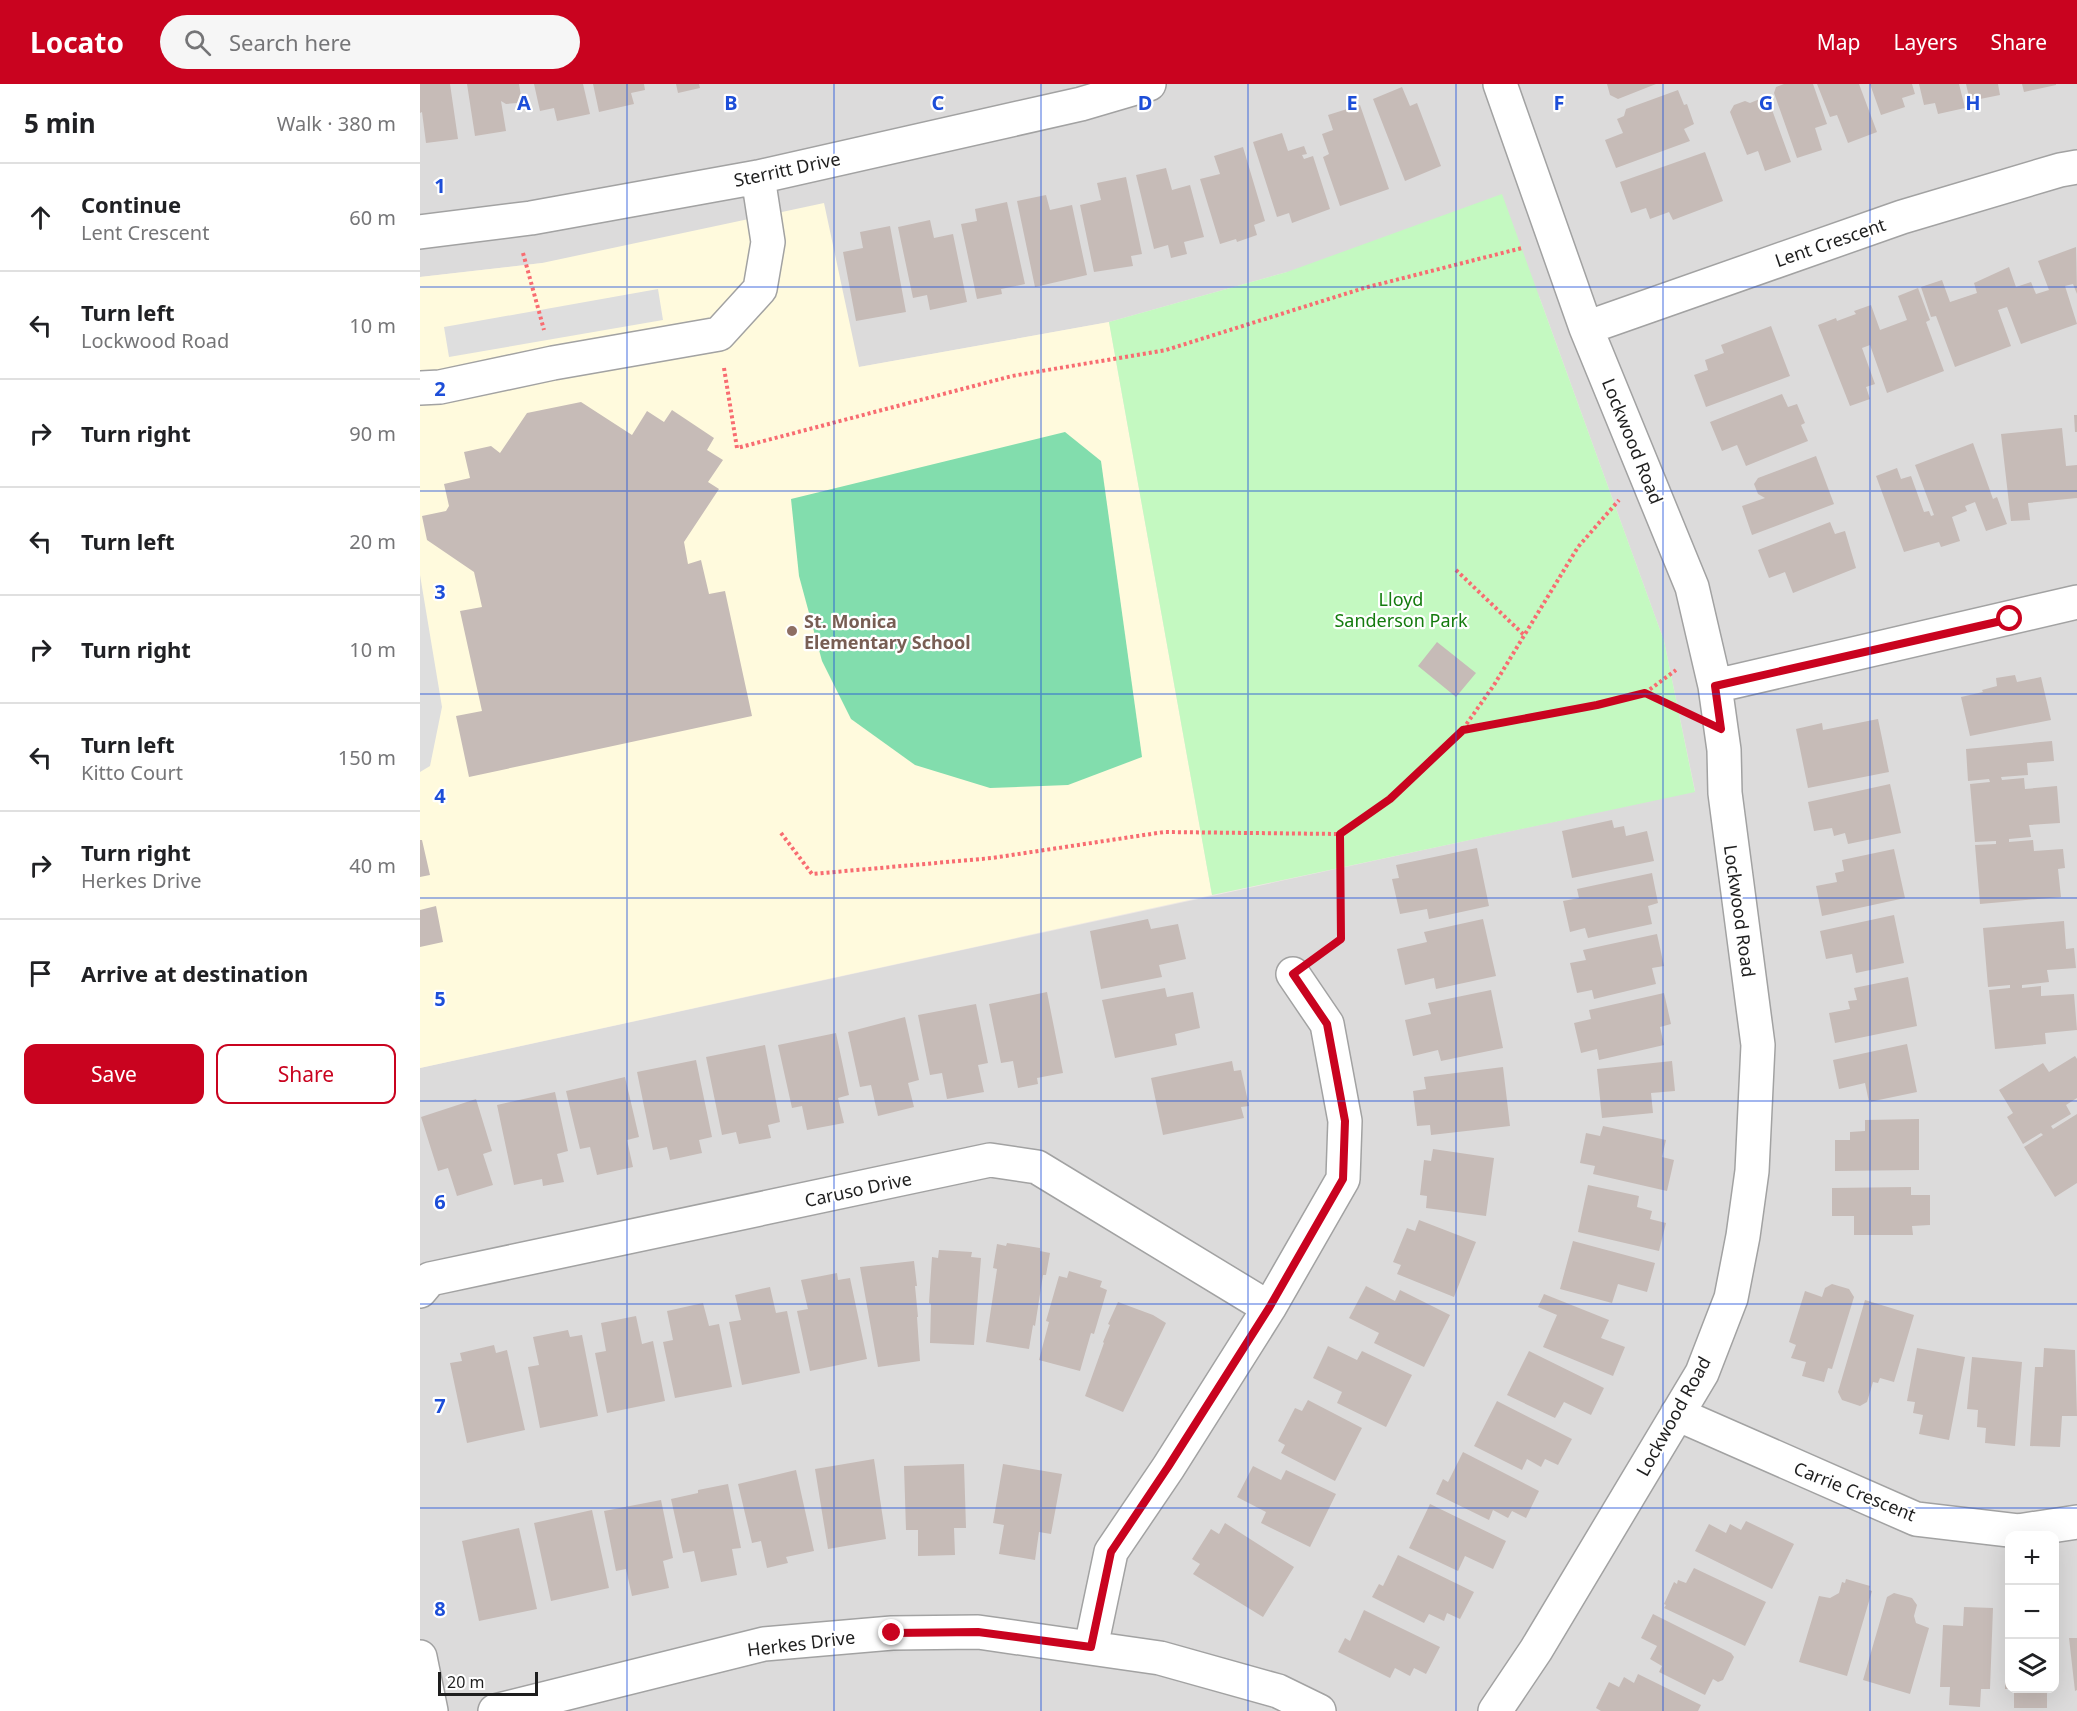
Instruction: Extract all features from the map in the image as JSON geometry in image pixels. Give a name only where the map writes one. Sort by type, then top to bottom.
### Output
[{"type":"street","name":"Sterritt Drive","points":[[420,232],[514,220],[758,177],[1081,104],[1149,84]]},
{"type":"street","name":"Lockwood Road","points":[[1495,1711],[1536,1650],[1702,1372],[1731,1299],[1752,1171],[1758,1045],[1725,793],[1724,750],[1715,686],[1692,587],[1586,328],[1500,84]]},
{"type":"street","name":"Lent Crescent","points":[[1586,328],[1902,217],[2077,167]]},
{"type":"street","points":[[420,388],[440,387],[553,363],[719,334],[760,289],[768,242],[758,177]]},
{"type":"street","points":[[1715,686],[2077,602]]},
{"type":"street","points":[[1091,1647],[1111,1552],[1269,1308],[1343,1179],[1345,1121],[1327,1024],[1293,974]]},
{"type":"street","name":"Caruso Drive","points":[[420,1291],[429,1279],[990,1160],[1037,1167],[1269,1308]]},
{"type":"street","name":"Carrie Crescent","points":[[1677,1414],[1916,1519],[2018,1531],[2077,1522]]},
{"type":"street","name":"Herkes Drive","points":[[495,1711],[764,1644],[892,1633],[978,1632],[1160,1658],[1278,1691],[1319,1711]]},
{"type":"street","points":[[420,1657],[431,1711]]},
{"type":"path","points":[[514,220],[553,363]]},
{"type":"path","points":[[719,334],[737,448],[1012,376],[1166,350],[1364,288],[1554,240]]},
{"type":"path","points":[[781,833],[812,874],[992,858],[1164,832],[1340,834],[1390,799],[1463,730],[1578,547],[1645,470]]},
{"type":"path","points":[[1456,570],[1524,635]]},
{"type":"path","points":[[1463,730],[1597,705],[1645,693],[1721,729]]},
{"type":"path","points":[[1293,974],[1341,939],[1340,834]]},
{"type":"shaded area","points":[[420,84],[2077,84],[2077,1711],[420,1711],[420,1068],[1695,791],[1664,641],[1539,296],[1287,272],[1109,322],[859,367],[542,263],[420,277]]},
{"type":"shaded area","name":"St. Monica Elementary School","points":[[824,203],[859,367],[1109,322],[1212,895],[420,1068],[420,277],[542,263]]},
{"type":"shaded area","points":[[658,289],[663,320],[449,357],[444,327]]},
{"type":"shaded area","points":[[420,575],[442,707],[430,766],[420,772]]},
{"type":"green space","name":"Lloyd Sanderson Park","points":[[1502,194],[1664,641],[1695,792],[1212,895],[1109,322],[1287,272]]},
{"type":"green space","points":[[1065,432],[1101,461],[1142,757],[1068,785],[990,788],[915,765],[851,719],[822,661],[799,576],[791,499]]},
{"type":"building","points":[[420,84],[450,84],[458,139],[426,143],[422,112],[420,113]]},
{"type":"building","points":[[467,84],[519,84],[521,96],[517,103],[506,104],[501,101],[506,131],[475,136]]},
{"type":"building","points":[[534,84],[583,84],[590,114],[557,121],[554,108],[540,111]]},
{"type":"building","points":[[593,84],[644,84],[645,90],[631,93],[634,104],[599,112]]},
{"type":"building","points":[[676,84],[699,84],[700,88],[678,93]]},
{"type":"building","points":[[1607,84],[1656,84],[1618,99],[1610,95]]},
{"type":"building","points":[[1784,84],[1813,84],[1827,124],[1815,128],[1822,150],[1797,158],[1774,93],[1776,87]]},
{"type":"building","points":[[1817,84],[1859,84],[1877,132],[1848,143],[1837,115],[1830,117]]},
{"type":"building","points":[[1870,84],[1912,84],[1915,94],[1902,98],[1905,107],[1881,115]]},
{"type":"building","points":[[1919,84],[1959,84],[1965,108],[1938,114],[1935,103],[1924,105]]},
{"type":"building","points":[[1966,84],[1998,84],[2000,95],[1970,101]]},
{"type":"building","points":[[2022,84],[2056,84],[2056,85],[2024,92]]},
{"type":"building","points":[[1402,87],[1410,106],[1417,103],[1441,166],[1405,181],[1373,99]]},
{"type":"building","points":[[1678,90],[1684,105],[1687,104],[1694,124],[1684,129],[1690,141],[1616,168],[1605,140],[1623,133],[1617,119],[1624,116],[1626,109]]},
{"type":"building","points":[[1767,96],[1791,162],[1765,171],[1758,151],[1747,155],[1730,112],[1734,105],[1745,101],[1750,103]]},
{"type":"building","points":[[1360,105],[1389,189],[1340,206],[1323,157],[1329,154],[1322,134],[1333,130],[1328,115]]},
{"type":"building","points":[[1282,133],[1288,151],[1304,146],[1307,154],[1302,155],[1304,159],[1313,156],[1330,209],[1292,223],[1289,213],[1277,217],[1253,142]]},
{"type":"building","points":[[1243,147],[1265,221],[1254,225],[1257,235],[1237,242],[1236,239],[1220,244],[1200,179],[1220,174],[1214,156]]},
{"type":"building","points":[[1705,152],[1723,201],[1673,220],[1669,212],[1650,219],[1646,208],[1631,213],[1620,182]]},
{"type":"building","points":[[1166,168],[1172,190],[1190,185],[1204,237],[1184,242],[1187,254],[1171,258],[1168,245],[1154,249],[1136,175]]},
{"type":"building","points":[[1126,177],[1142,254],[1131,256],[1133,266],[1094,272],[1080,205],[1101,200],[1097,183]]},
{"type":"building","points":[[1046,195],[1050,210],[1072,205],[1087,275],[1035,287],[1017,201]]},
{"type":"building","points":[[1007,202],[1025,284],[1001,289],[1002,294],[977,299],[961,224],[977,221],[975,209]]},
{"type":"building","points":[[930,220],[934,238],[953,234],[967,302],[930,310],[927,295],[913,298],[898,227]]},
{"type":"building","points":[[890,226],[906,312],[856,321],[843,252],[863,248],[860,232]]},
{"type":"building","points":[[2076,247],[2077,294],[2073,284],[2065,286],[2077,324],[2021,344],[2007,307],[1998,310],[2011,346],[1955,367],[1936,316],[1931,317],[1921,287],[1942,280],[1950,302],[1977,293],[1974,283],[2009,267],[2016,287],[2031,282],[2036,294],[2049,290],[2038,261]]},
{"type":"building","points":[[1918,288],[1930,320],[1926,322],[1944,371],[1887,393],[1870,345],[1862,348],[1875,384],[1866,387],[1870,399],[1850,406],[1818,325],[1856,314],[1854,311],[1871,305],[1880,330],[1907,320],[1898,296]]},
{"type":"building","points":[[1771,326],[1790,376],[1706,407],[1694,375],[1708,370],[1705,360],[1724,353],[1721,345]]},
{"type":"building","points":[[1782,394],[1788,407],[1797,404],[1805,423],[1801,425],[1808,441],[1746,466],[1737,445],[1722,451],[1710,422]]},
{"type":"building","points":[[581,402],[632,435],[647,411],[664,422],[672,410],[714,438],[707,450],[723,460],[708,482],[719,489],[684,542],[688,564],[701,560],[709,594],[725,591],[752,716],[469,777],[456,716],[482,711],[460,611],[482,607],[474,572],[427,540],[422,516],[446,511],[449,506],[444,484],[470,478],[464,452],[491,446],[500,453],[527,413]]},
{"type":"building","points":[[2074,415],[2077,415],[2077,432],[2075,432]]},
{"type":"building","points":[[2062,428],[2066,466],[2077,465],[2077,498],[2028,503],[2030,520],[2011,521],[2001,434]]},
{"type":"building","points":[[1973,443],[1993,499],[1997,497],[2007,524],[1986,531],[1975,502],[1965,506],[1967,511],[1952,517],[1960,541],[1941,547],[1939,542],[1904,552],[1876,476],[1897,468],[1901,479],[1911,476],[1924,512],[1929,511],[1931,516],[1934,515],[1915,465]]},
{"type":"building","points":[[1816,456],[1834,504],[1752,535],[1742,506],[1765,498],[1758,494],[1754,484],[1758,478]]},
{"type":"building","points":[[1830,522],[1835,534],[1845,531],[1856,568],[1793,593],[1785,572],[1769,578],[1758,550]]},
{"type":"building","points":[[1437,642],[1476,673],[1456,697],[1418,666]]},
{"type":"building","points":[[2015,675],[2017,682],[2041,677],[2051,720],[1970,736],[1961,697],[1997,686],[1996,678]]},
{"type":"building","points":[[1878,719],[1889,772],[1808,788],[1796,729],[1822,723],[1823,730]]},
{"type":"building","points":[[2052,741],[2054,761],[2027,763],[2028,775],[2001,777],[2002,780],[2024,778],[2025,789],[2057,786],[2060,823],[2029,825],[2031,837],[2009,839],[2009,842],[2033,840],[2034,851],[2063,849],[2065,868],[2058,869],[2061,897],[1980,904],[1975,845],[1996,844],[1996,841],[1975,842],[1970,784],[1990,782],[1989,779],[1968,781],[1966,749]]},
{"type":"building","points":[[1890,784],[1901,833],[1848,844],[1845,833],[1834,836],[1832,828],[1814,831],[1808,802]]},
{"type":"building","points":[[1612,820],[1614,828],[1624,826],[1626,836],[1647,831],[1654,861],[1572,878],[1562,831]]},
{"type":"building","points":[[420,840],[422,840],[430,875],[420,877]]},
{"type":"building","points":[[1477,848],[1489,906],[1429,919],[1427,909],[1400,914],[1392,879],[1399,878],[1396,865]]},
{"type":"building","points":[[1894,849],[1905,898],[1822,916],[1816,886],[1837,882],[1835,873],[1844,871],[1842,860]]},
{"type":"building","points":[[1652,873],[1658,903],[1648,906],[1652,924],[1588,938],[1585,928],[1570,932],[1563,901],[1579,898],[1577,889]]},
{"type":"building","points":[[436,906],[443,942],[420,947],[420,910]]},
{"type":"building","points":[[1894,915],[1904,963],[1856,973],[1852,954],[1826,959],[1820,931]]},
{"type":"building","points":[[1148,919],[1151,929],[1178,924],[1186,959],[1159,965],[1162,977],[1101,989],[1090,931]]},
{"type":"building","points":[[1483,919],[1496,976],[1436,989],[1434,978],[1405,985],[1397,949],[1427,942],[1424,932]]},
{"type":"building","points":[[2064,921],[2066,949],[2074,948],[2076,968],[2047,970],[2049,982],[2022,985],[2022,988],[2041,986],[2041,996],[2074,994],[2077,1030],[2045,1033],[2046,1044],[1995,1049],[1989,990],[2010,988],[2010,985],[1988,987],[1983,928]]},
{"type":"building","points":[[1657,934],[1664,966],[1652,968],[1656,984],[1594,999],[1592,990],[1577,993],[1570,963],[1586,960],[1583,950]]},
{"type":"building","points":[[1908,977],[1917,1026],[1835,1043],[1829,1013],[1850,1009],[1848,1001],[1857,1000],[1854,988]]},
{"type":"building","points":[[1165,988],[1167,997],[1193,992],[1200,1028],[1175,1034],[1177,1045],[1115,1058],[1102,1000]]},
{"type":"building","points":[[1491,990],[1503,1048],[1441,1061],[1438,1050],[1413,1056],[1405,1020],[1431,1014],[1428,1003]]},
{"type":"building","points":[[1047,992],[1063,1073],[1037,1078],[1038,1084],[1018,1088],[1013,1061],[1001,1063],[989,1004]]},
{"type":"building","points":[[1664,993],[1671,1024],[1660,1027],[1664,1045],[1599,1060],[1597,1049],[1581,1053],[1574,1023],[1591,1019],[1589,1010]]},
{"type":"building","points":[[976,1004],[988,1063],[978,1065],[984,1092],[947,1099],[942,1073],[930,1075],[918,1015]]},
{"type":"building","points":[[905,1017],[919,1080],[908,1083],[914,1107],[878,1116],[871,1085],[860,1087],[848,1032]]},
{"type":"building","points":[[836,1033],[849,1095],[838,1098],[844,1123],[807,1130],[802,1106],[792,1108],[778,1045]]},
{"type":"building","points":[[1907,1044],[1917,1092],[1869,1102],[1865,1083],[1839,1089],[1833,1060]]},
{"type":"building","points":[[765,1045],[780,1122],[768,1125],[771,1138],[739,1144],[736,1132],[722,1135],[706,1057]]},
{"type":"building","points":[[2075,1056],[2077,1059],[2077,1098],[2066,1105],[2071,1114],[2051,1126],[2053,1129],[2077,1114],[2077,1183],[2055,1197],[2024,1147],[2043,1135],[2041,1133],[2023,1144],[2007,1117],[2013,1113],[1999,1090],[2043,1063],[2049,1072]]},
{"type":"building","points":[[696,1060],[712,1137],[699,1140],[702,1153],[670,1160],[667,1147],[653,1150],[637,1072]]},
{"type":"building","points":[[1232,1061],[1234,1071],[1241,1070],[1249,1106],[1241,1107],[1244,1118],[1163,1135],[1151,1078]]},
{"type":"building","points":[[1672,1061],[1675,1091],[1651,1093],[1653,1113],[1602,1118],[1597,1069]]},
{"type":"building","points":[[1503,1067],[1510,1126],[1431,1135],[1430,1125],[1417,1126],[1413,1091],[1426,1089],[1424,1077]]},
{"type":"building","points":[[625,1077],[639,1137],[627,1140],[633,1167],[597,1175],[590,1147],[580,1149],[566,1091]]},
{"type":"building","points":[[555,1092],[568,1151],[557,1154],[564,1182],[543,1186],[542,1179],[514,1185],[497,1105]]},
{"type":"building","points":[[476,1099],[492,1151],[483,1154],[493,1185],[457,1196],[448,1168],[438,1171],[421,1117]]},
{"type":"building","points":[[1919,1119],[1919,1170],[1835,1171],[1835,1140],[1850,1140],[1850,1132],[1865,1131],[1865,1120]]},
{"type":"building","points":[[1603,1126],[1666,1140],[1662,1157],[1674,1160],[1667,1191],[1593,1174],[1595,1166],[1580,1163],[1586,1133],[1600,1136]]},
{"type":"building","points":[[1433,1149],[1494,1158],[1486,1216],[1426,1208],[1427,1196],[1420,1195],[1424,1160],[1431,1161]]},
{"type":"building","points":[[1588,1185],[1639,1196],[1637,1207],[1652,1211],[1650,1219],[1666,1223],[1659,1251],[1578,1232]]},
{"type":"building","points":[[1911,1187],[1911,1195],[1930,1195],[1930,1225],[1912,1226],[1913,1235],[1854,1235],[1854,1216],[1832,1216],[1832,1188]]},
{"type":"building","points":[[1419,1220],[1476,1242],[1454,1297],[1397,1274],[1401,1265],[1393,1262],[1407,1228],[1415,1231]]},
{"type":"building","points":[[1573,1241],[1655,1263],[1647,1292],[1618,1284],[1612,1303],[1560,1289]]},
{"type":"building","points":[[1007,1243],[1040,1248],[1040,1251],[1050,1253],[1046,1275],[1043,1275],[1029,1349],[986,1342],[997,1269],[993,1268],[997,1244],[1006,1246]]},
{"type":"building","points":[[939,1250],[972,1252],[971,1257],[981,1258],[974,1345],[930,1343],[931,1304],[929,1303],[932,1257],[938,1258]]},
{"type":"building","points":[[914,1261],[920,1361],[878,1367],[860,1267]]},
{"type":"building","points":[[1069,1271],[1102,1281],[1100,1287],[1107,1290],[1080,1371],[1039,1360],[1049,1322],[1046,1321],[1059,1276],[1067,1278]]},
{"type":"building","points":[[837,1273],[838,1280],[850,1278],[867,1359],[810,1371],[797,1311],[808,1309],[801,1280]]},
{"type":"building","points":[[1832,1284],[1849,1289],[1854,1297],[1832,1369],[1828,1368],[1824,1382],[1802,1376],[1806,1362],[1791,1358],[1796,1345],[1789,1342],[1805,1291],[1822,1297],[1825,1288]]},
{"type":"building","points":[[1366,1286],[1395,1301],[1400,1290],[1450,1315],[1424,1367],[1374,1343],[1379,1333],[1349,1318]]},
{"type":"building","points":[[770,1287],[776,1313],[787,1311],[800,1373],[742,1385],[729,1322],[741,1320],[735,1295]]},
{"type":"building","points":[[1544,1294],[1609,1320],[1601,1338],[1625,1347],[1613,1376],[1543,1347],[1557,1315],[1538,1307]]},
{"type":"building","points":[[1865,1300],[1914,1315],[1894,1382],[1880,1378],[1878,1383],[1873,1382],[1867,1402],[1860,1406],[1842,1400],[1838,1392]]},
{"type":"building","points":[[1118,1302],[1153,1315],[1166,1323],[1123,1412],[1085,1396],[1110,1325],[1108,1324]]},
{"type":"building","points":[[703,1303],[709,1326],[719,1324],[732,1387],[675,1398],[663,1342],[673,1340],[667,1311]]},
{"type":"building","points":[[636,1316],[642,1344],[653,1341],[665,1401],[607,1413],[595,1353],[606,1351],[601,1323]]},
{"type":"building","points":[[568,1330],[570,1337],[582,1335],[598,1416],[540,1428],[528,1367],[539,1365],[533,1337]]},
{"type":"building","points":[[494,1345],[496,1353],[507,1350],[525,1430],[467,1443],[450,1363],[462,1361],[460,1353]]},
{"type":"building","points":[[1328,1346],[1357,1360],[1362,1351],[1412,1375],[1386,1427],[1337,1403],[1342,1392],[1313,1378]]},
{"type":"building","points":[[1917,1348],[1965,1357],[1949,1440],[1919,1434],[1923,1415],[1913,1413],[1915,1402],[1907,1401]]},
{"type":"building","points":[[2044,1348],[2075,1350],[2077,1416],[2062,1416],[2060,1447],[2030,1446],[2035,1367],[2043,1367]]},
{"type":"building","points":[[1529,1351],[1604,1388],[1591,1415],[1564,1402],[1555,1418],[1507,1395]]},
{"type":"building","points":[[1972,1357],[2022,1362],[2015,1446],[1985,1443],[1986,1428],[1977,1427],[1978,1410],[1967,1409]]},
{"type":"building","points":[[1308,1400],[1362,1428],[1335,1481],[1281,1453],[1285,1445],[1278,1441],[1295,1408],[1302,1411]]},
{"type":"building","points":[[1497,1401],[1572,1439],[1558,1465],[1545,1459],[1541,1467],[1527,1459],[1522,1470],[1474,1446]]},
{"type":"building","points":[[1463,1452],[1539,1491],[1526,1518],[1512,1511],[1508,1518],[1493,1510],[1489,1520],[1436,1494],[1443,1479],[1448,1482]]},
{"type":"building","points":[[874,1459],[886,1539],[828,1549],[815,1469]]},
{"type":"building","points":[[964,1464],[966,1528],[954,1528],[955,1555],[918,1556],[918,1530],[906,1530],[904,1466]]},
{"type":"building","points":[[1003,1464],[1062,1474],[1051,1534],[1039,1532],[1035,1560],[999,1554],[1004,1525],[993,1523]]},
{"type":"building","points":[[1253,1466],[1281,1480],[1286,1470],[1336,1494],[1310,1547],[1261,1523],[1266,1512],[1237,1497]]},
{"type":"building","points":[[796,1470],[814,1551],[786,1557],[788,1563],[767,1568],[761,1541],[752,1543],[738,1484]]},
{"type":"building","points":[[728,1484],[741,1548],[732,1549],[737,1575],[701,1582],[694,1551],[683,1553],[671,1499],[698,1493],[698,1490]]},
{"type":"building","points":[[661,1500],[673,1558],[663,1561],[669,1588],[632,1596],[626,1569],[616,1571],[604,1511]]},
{"type":"building","points":[[1430,1504],[1506,1541],[1493,1569],[1465,1556],[1458,1571],[1409,1548]]},
{"type":"building","points":[[592,1510],[609,1588],[551,1601],[534,1523]]},
{"type":"building","points":[[1746,1521],[1794,1544],[1772,1589],[1695,1551],[1709,1524],[1726,1533],[1730,1524],[1741,1530]]},
{"type":"building","points":[[1225,1523],[1294,1567],[1263,1617],[1193,1574],[1200,1564],[1192,1559],[1211,1529],[1219,1534]]},
{"type":"building","points":[[519,1528],[537,1609],[479,1621],[462,1541]]},
{"type":"building","points":[[1398,1555],[1474,1592],[1460,1619],[1447,1613],[1444,1621],[1429,1614],[1424,1623],[1372,1597],[1379,1584],[1383,1586]]},
{"type":"building","points":[[1694,1568],[1766,1602],[1745,1646],[1664,1608],[1674,1582],[1677,1584],[1678,1580],[1686,1583]]},
{"type":"building","points":[[1846,1579],[1870,1586],[1869,1590],[1872,1591],[1847,1676],[1799,1662],[1819,1596],[1830,1598],[1839,1593],[1842,1582],[1845,1583]]},
{"type":"building","points":[[1894,1593],[1912,1598],[1917,1605],[1914,1616],[1916,1623],[1929,1628],[1910,1694],[1863,1680],[1887,1597]]},
{"type":"building","points":[[1964,1607],[1993,1608],[1990,1689],[1981,1689],[1980,1707],[1949,1705],[1950,1687],[1940,1687],[1943,1625],[1963,1626]]},
{"type":"building","points":[[1364,1610],[1440,1647],[1426,1674],[1414,1668],[1410,1676],[1395,1668],[1390,1678],[1338,1652],[1345,1638],[1350,1641]]},
{"type":"building","points":[[1653,1614],[1731,1653],[1734,1657],[1723,1680],[1718,1682],[1713,1679],[1705,1695],[1659,1672],[1662,1666],[1650,1659],[1657,1646],[1641,1638]]},
{"type":"building","points":[[2069,1638],[2077,1638],[2077,1690],[2075,1691]]},
{"type":"building","points":[[1638,1674],[1701,1705],[1698,1711],[1601,1711],[1596,1708],[1609,1682],[1619,1687],[1624,1677],[1634,1683]]},
{"type":"building","points":[[2014,1693],[2047,1693],[2047,1708],[2014,1708]]},
{"type":"place","name":"St. Monica Elementary School","points":[[792,631]]},
{"type":"route","points":[[892,1633],[978,1632],[1091,1647],[1111,1552],[1269,1308],[1343,1179],[1345,1121],[1327,1024],[1293,974],[1341,939],[1340,834],[1390,799],[1463,730],[1597,705],[1645,693],[1721,729],[1715,686],[2010,619]]}]
